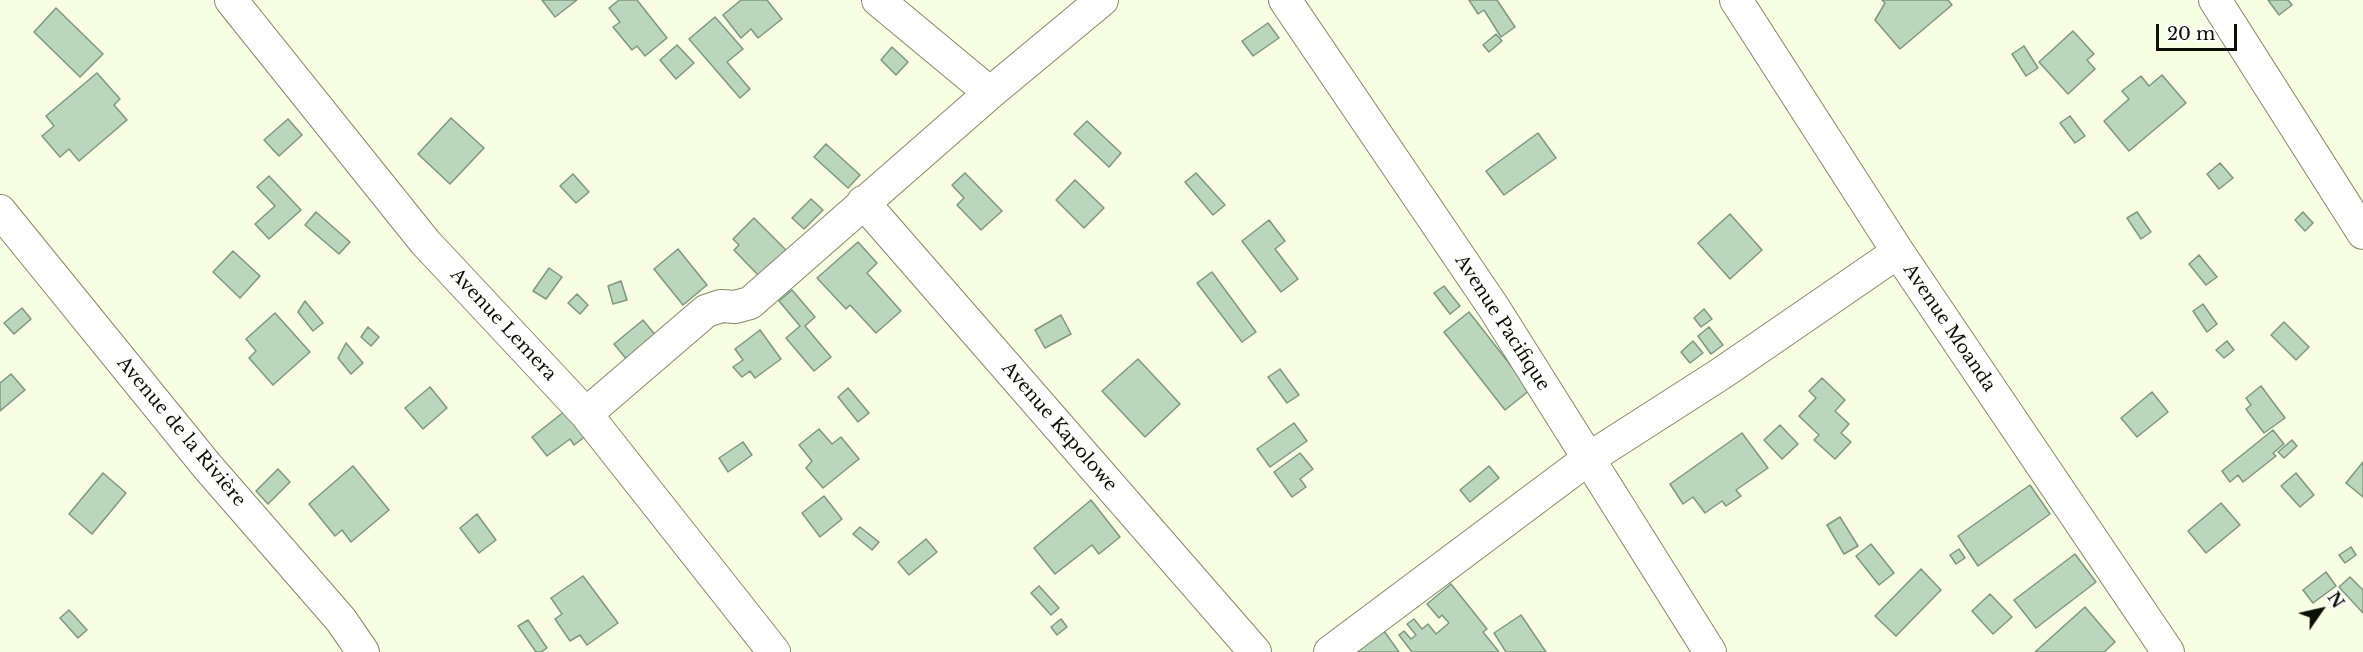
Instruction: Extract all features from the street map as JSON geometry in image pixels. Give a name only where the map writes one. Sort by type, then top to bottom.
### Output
[{"type":"street","name":"Avenue Lemera","points":[[231,0],[425,242],[586,414],[774,652]]},
{"type":"street","points":[[878,0],[990,93]]},
{"type":"street","points":[[586,414],[706,311],[720,306],[735,308],[750,303],[863,202],[1102,0]]},
{"type":"street","name":"Avenue Pacifique","points":[[1286,0],[1494,308],[1710,652]]},
{"type":"street","name":"Avenue Moanda","points":[[1736,0],[1898,252],[2168,652]]},
{"type":"street","points":[[2215,0],[2363,233]]},
{"type":"street","name":"Avenue Kapolowe","points":[[863,202],[1255,652]]},
{"type":"street","name":"Avenue de la Rivière","points":[[0,211],[207,466],[341,620],[363,652]]},
{"type":"street","points":[[1330,652],[1588,459],[1722,373],[1898,252]]},
{"type":"building","points":[[542,0],[577,0],[555,17]]},
{"type":"building","points":[[619,0],[637,0],[667,38],[645,56],[637,46],[632,50],[613,27],[620,22],[609,8]]},
{"type":"building","points":[[741,0],[767,0],[782,19],[758,38],[751,29],[741,38],[723,15]]},
{"type":"building","points":[[1469,0],[1497,0],[1515,27],[1501,37],[1484,10],[1478,14]]},
{"type":"building","points":[[1882,0],[1948,0],[1952,5],[1900,49],[1875,20],[1885,3]]},
{"type":"building","points":[[2268,0],[2288,0],[2292,5],[2279,15]]},
{"type":"building","points":[[56,8],[103,54],[80,77],[34,32]]},
{"type":"building","points":[[715,17],[743,49],[727,62],[750,89],[740,98],[689,39]]},
{"type":"building","points":[[1268,23],[1279,38],[1253,56],[1242,41]]},
{"type":"building","points":[[2073,31],[2094,54],[2087,60],[2095,69],[2068,94],[2039,62]]},
{"type":"building","points":[[1496,34],[1502,41],[1489,52],[1483,45]]},
{"type":"building","points":[[677,45],[694,63],[676,79],[660,60]]},
{"type":"building","points":[[2024,46],[2038,68],[2026,76],[2012,54]]},
{"type":"building","points":[[892,47],[908,62],[896,75],[881,60]]},
{"type":"building","points":[[97,73],[120,99],[114,105],[127,120],[79,161],[69,149],[60,157],[42,136],[54,126],[46,116]]},
{"type":"building","points":[[2162,75],[2186,103],[2129,151],[2104,121],[2129,99],[2122,91],[2141,76],[2149,86]]},
{"type":"building","points":[[2070,116],[2085,136],[2075,143],[2060,123]]},
{"type":"building","points":[[451,118],[484,148],[450,184],[418,154]]},
{"type":"building","points":[[288,119],[302,135],[279,156],[264,140]]},
{"type":"building","points":[[1087,121],[1121,153],[1109,167],[1074,134]]},
{"type":"building","points":[[1538,133],[1556,158],[1504,195],[1486,171]]},
{"type":"building","points":[[826,144],[860,175],[848,188],[814,157]]},
{"type":"building","points":[[2220,163],[2233,178],[2219,189],[2207,174]]},
{"type":"building","points":[[965,173],[1002,211],[981,230],[957,205],[964,198],[952,185]]},
{"type":"building","points":[[1196,173],[1225,205],[1213,215],[1185,182]]},
{"type":"building","points":[[573,174],[589,192],[576,203],[560,186]]},
{"type":"building","points":[[269,176],[301,210],[269,239],[255,224],[275,206],[257,187]]},
{"type":"building","points":[[1075,180],[1104,208],[1084,228],[1056,200]]},
{"type":"building","points":[[811,199],[823,210],[804,229],[792,218]]},
{"type":"building","points":[[316,212],[350,242],[339,254],[305,225]]},
{"type":"building","points":[[2137,212],[2151,232],[2141,239],[2127,218]]},
{"type":"building","points":[[2303,212],[2313,223],[2305,231],[2295,220]]},
{"type":"building","points":[[1730,214],[1762,250],[1730,279],[1698,243]]},
{"type":"building","points":[[754,218],[794,258],[758,275],[734,250],[739,245],[733,239]]},
{"type":"building","points":[[1269,220],[1285,241],[1275,249],[1298,279],[1281,292],[1242,241]]},
{"type":"building","points":[[858,242],[877,263],[867,273],[901,311],[876,333],[850,305],[846,309],[817,278]]},
{"type":"building","points":[[678,249],[707,285],[683,305],[654,269]]},
{"type":"building","points":[[233,251],[260,276],[240,298],[213,272]]},
{"type":"building","points":[[2199,255],[2217,277],[2206,285],[2189,264]]},
{"type":"building","points":[[549,268],[562,277],[546,299],[533,291]]},
{"type":"building","points":[[1212,272],[1256,332],[1242,342],[1197,283]]},
{"type":"building","points":[[621,281],[627,300],[613,304],[608,286]]},
{"type":"building","points":[[1444,286],[1460,306],[1450,314],[1434,293]]},
{"type":"building","points":[[792,290],[815,317],[805,326],[831,357],[814,371],[786,338],[800,326],[779,301]]},
{"type":"building","points":[[577,294],[588,305],[580,314],[568,303]]},
{"type":"building","points":[[305,301],[323,323],[313,331],[298,312]]},
{"type":"building","points":[[2203,304],[2217,324],[2207,332],[2193,311]]},
{"type":"building","points":[[22,308],[31,319],[14,334],[4,323]]},
{"type":"building","points":[[1704,309],[1712,319],[1701,327],[1694,318]]},
{"type":"building","points":[[1469,312],[1530,390],[1505,410],[1444,332]]},
{"type":"building","points":[[275,313],[310,352],[273,385],[249,358],[256,351],[246,339]]},
{"type":"building","points":[[1061,315],[1071,334],[1045,348],[1035,330]]},
{"type":"building","points":[[643,320],[661,342],[632,366],[614,344]]},
{"type":"building","points":[[2284,322],[2309,347],[2296,360],[2271,335]]},
{"type":"building","points":[[368,327],[379,337],[371,346],[361,337]]},
{"type":"building","points":[[1709,327],[1723,345],[1711,354],[1698,336]]},
{"type":"building","points":[[760,330],[781,359],[755,378],[750,371],[742,377],[733,367],[743,360],[735,349]]},
{"type":"building","points":[[1693,341],[1703,353],[1690,363],[1681,352]]},
{"type":"building","points":[[2227,341],[2234,350],[2224,358],[2216,350]]},
{"type":"building","points":[[346,343],[363,363],[351,374],[338,358]]},
{"type":"building","points":[[1138,359],[1180,404],[1145,437],[1102,391]]},
{"type":"building","points":[[1280,369],[1299,395],[1287,403],[1268,377]]},
{"type":"building","points":[[11,374],[25,390],[0,411],[0,383]]},
{"type":"building","points":[[1822,378],[1845,400],[1835,411],[1849,424],[1841,433],[1851,442],[1835,459],[1814,440],[1819,435],[1799,416],[1816,398],[1809,391]]},
{"type":"building","points":[[2261,386],[2285,418],[2264,433],[2246,409],[2251,405],[2246,398]]},
{"type":"building","points":[[430,387],[447,408],[423,429],[405,408]]},
{"type":"building","points":[[848,388],[869,413],[858,422],[838,397]]},
{"type":"building","points":[[2152,392],[2168,412],[2137,437],[2121,418]]},
{"type":"building","points":[[565,411],[586,436],[574,445],[570,439],[547,456],[532,437]]},
{"type":"building","points":[[1294,423],[1307,441],[1270,467],[1257,449]]},
{"type":"building","points":[[1780,425],[1798,444],[1782,459],[1764,440]]},
{"type":"building","points":[[819,429],[832,444],[841,437],[859,459],[823,488],[806,468],[812,461],[799,445]]},
{"type":"building","points":[[2273,430],[2284,444],[2273,453],[2276,456],[2243,482],[2238,475],[2230,482],[2222,471]]},
{"type":"building","points":[[1742,433],[1768,468],[1736,490],[1741,496],[1726,506],[1722,501],[1705,513],[1693,497],[1683,504],[1670,484]]},
{"type":"building","points":[[2292,440],[2297,446],[2284,458],[2278,452]]},
{"type":"building","points":[[743,442],[752,455],[728,472],[719,458]]},
{"type":"building","points":[[1300,453],[1313,469],[1300,479],[1306,487],[1292,497],[1274,472]]},
{"type":"building","points":[[2363,462],[2363,497],[2346,483]]},
{"type":"building","points":[[353,466],[389,510],[351,542],[342,530],[335,536],[309,504]]},
{"type":"building","points":[[1489,466],[1499,478],[1470,502],[1460,490]]},
{"type":"building","points":[[278,469],[290,482],[268,504],[256,491]]},
{"type":"building","points":[[103,473],[126,493],[92,534],[69,514]]},
{"type":"building","points":[[2296,473],[2314,495],[2300,507],[2281,486]]},
{"type":"building","points":[[2030,485],[2050,514],[1978,566],[1958,536]]},
{"type":"building","points":[[824,496],[842,519],[820,537],[802,513]]},
{"type":"building","points":[[1091,500],[1120,537],[1099,554],[1092,545],[1055,574],[1034,548]]},
{"type":"building","points":[[2221,503],[2240,525],[2206,553],[2188,531]]},
{"type":"building","points":[[477,514],[496,540],[479,553],[460,528]]},
{"type":"building","points":[[1840,517],[1858,546],[1844,554],[1827,525]]},
{"type":"building","points":[[860,527],[879,542],[872,550],[853,534]]},
{"type":"building","points":[[926,539],[937,552],[909,575],[898,562]]},
{"type":"building","points":[[1871,544],[1894,573],[1879,585],[1856,556]]},
{"type":"building","points":[[2351,547],[2356,555],[2345,563],[2339,555]]},
{"type":"building","points":[[1959,549],[1965,558],[1956,564],[1950,555]]},
{"type":"building","points":[[2075,554],[2096,582],[2036,628],[2014,600]]},
{"type":"building","points":[[1921,569],[1941,590],[1896,636],[1875,616]]},
{"type":"building","points":[[2326,572],[2336,586],[2313,603],[2303,590]]},
{"type":"building","points":[[583,576],[618,623],[587,645],[580,635],[570,641],[555,619],[562,614],[551,598]]},
{"type":"building","points":[[2350,577],[2363,590],[2363,613],[2339,587]]},
{"type":"building","points":[[1451,584],[1487,629],[1483,632],[1499,652],[1412,652],[1399,635],[1404,631],[1411,639],[1416,635],[1407,624],[1414,619],[1422,629],[1428,624],[1436,634],[1449,623],[1442,615],[1439,618],[1427,604]]},
{"type":"building","points":[[1039,586],[1059,608],[1051,615],[1031,593]]},
{"type":"building","points":[[1990,594],[2012,617],[1993,634],[1972,611]]},
{"type":"building","points":[[2085,607],[2115,642],[2104,652],[2035,652]]},
{"type":"building","points":[[69,610],[87,630],[78,638],[60,618]]},
{"type":"building","points":[[1521,615],[1546,652],[1506,652],[1494,633]]},
{"type":"building","points":[[1061,619],[1067,627],[1057,635],[1051,627]]},
{"type":"building","points":[[528,620],[547,648],[541,652],[536,652],[518,626]]},
{"type":"building","points":[[1384,631],[1399,652],[1353,652]]}]
